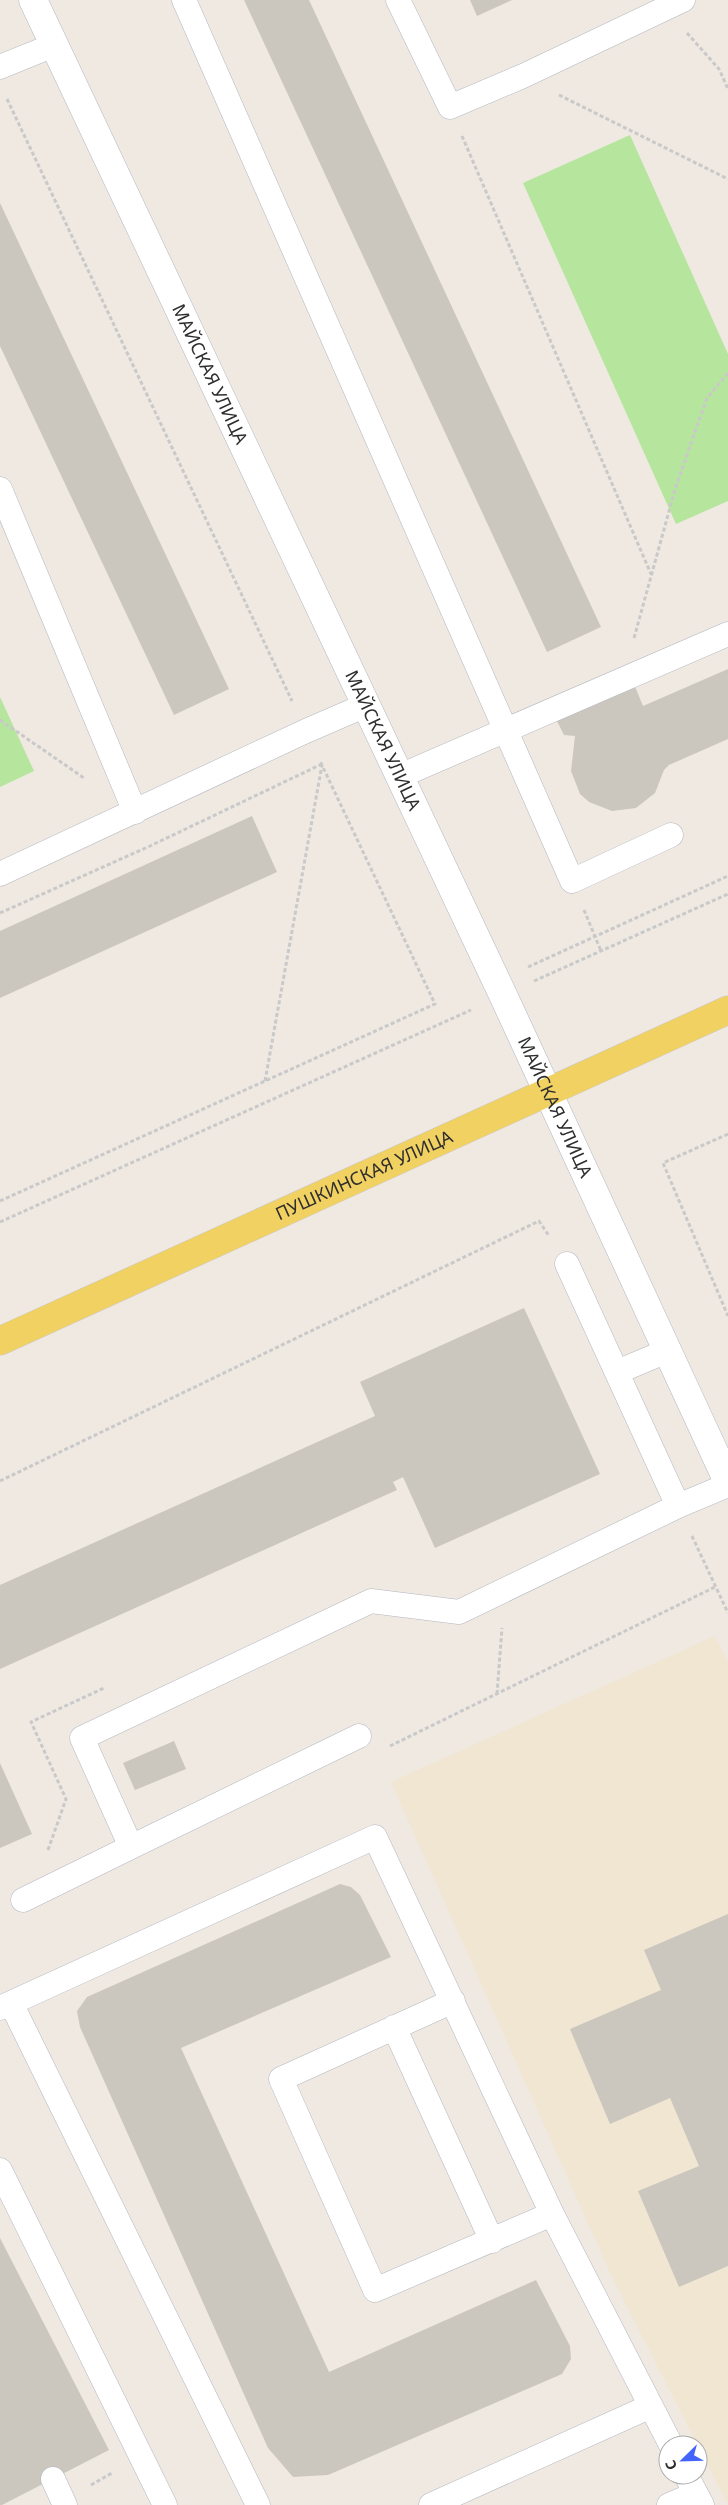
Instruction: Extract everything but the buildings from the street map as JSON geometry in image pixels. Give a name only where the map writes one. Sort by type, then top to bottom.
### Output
[{"type":"main road","name":"ПУШКИНСКАЯ УЛИЦА","points":[[0,1341],[728,1010]]},
{"type":"street","name":"МАЙСКАЯ УЛИЦА","points":[[33,0],[549,1092],[728,1484]]},
{"type":"lane","points":[[184,0],[572,881],[671,835]]},
{"type":"lane","points":[[398,0],[450,107],[522,76],[674,4]]},
{"type":"lane","points":[[0,66],[54,45]]},
{"type":"lane","points":[[0,489],[135,812]]},
{"type":"lane","points":[[400,776],[728,634]]},
{"type":"lane","points":[[0,874],[306,731],[366,705]]},
{"type":"lane","points":[[567,1264],[678,1506]]},
{"type":"lane","points":[[617,1372],[668,1352]]},
{"type":"lane","points":[[131,1847],[82,1738],[371,1601],[459,1612],[678,1506],[728,1484]]},
{"type":"lane","points":[[23,1900],[360,1736]]},
{"type":"lane","points":[[258,2505],[5,2005],[375,1837],[552,2214],[666,2435]]},
{"type":"lane","points":[[452,2000],[281,2079],[375,2290],[552,2214]]},
{"type":"lane","points":[[394,2027],[492,2241]]},
{"type":"lane","points":[[0,2170],[141,2458],[166,2505]]},
{"type":"lane","points":[[431,2505],[651,2406]]},
{"type":"lane","points":[[52,2479],[64,2503]]},
{"type":"lane","points":[[669,2505],[694,2491]]},
{"type":"path","points":[[674,4],[719,69],[728,88]]},
{"type":"path","points":[[522,76],[728,179]]},
{"type":"path","points":[[0,1201],[435,1004],[4,94]]},
{"type":"path","points":[[450,107],[651,574]]},
{"type":"path","points":[[623,680],[676,486],[707,398],[728,373]]},
{"type":"path","points":[[0,720],[87,780]]},
{"type":"path","points":[[0,913],[150,846],[322,764]]},
{"type":"path","points":[[265,1081],[322,764]]},
{"type":"path","points":[[526,968],[728,876]]},
{"type":"path","points":[[572,881],[601,950]]},
{"type":"path","points":[[0,1222],[728,894]]},
{"type":"path","points":[[728,1134],[663,1163],[728,1316]]},
{"type":"path","points":[[0,1481],[539,1221]]},
{"type":"path","points":[[678,1506],[728,1613]]},
{"type":"path","points":[[360,1736],[369,1756],[716,1587]]},
{"type":"path","points":[[497,1694],[504,1590]]},
{"type":"path","points":[[64,2503],[141,2458]]},
{"type":"shaded area","points":[[715,1636],[728,1662],[728,2505],[708,2466],[708,2435],[692,2435],[613,2279],[391,1782]]},
{"type":"green space","points":[[630,135],[728,354],[728,501],[676,524],[523,183]]},
{"type":"green space","points":[[0,697],[34,771],[0,787]]}]
